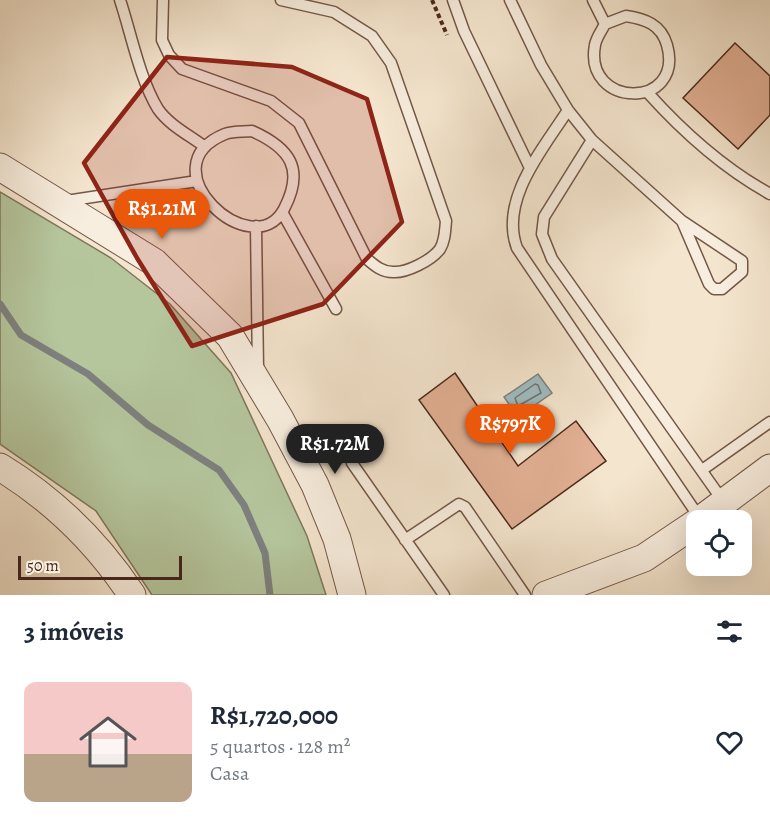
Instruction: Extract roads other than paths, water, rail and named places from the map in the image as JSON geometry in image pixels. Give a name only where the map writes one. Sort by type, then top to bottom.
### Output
[{"type":"street","points":[[0,167],[154,262],[230,336],[315,485],[337,539],[352,595]]},
{"type":"street","points":[[0,467],[71,519],[111,564],[132,595]]},
{"type":"street","points":[[715,510],[770,468]]},
{"type":"street","points":[[546,595],[644,558],[686,530]]},
{"type":"lane","points":[[120,0],[150,93],[159,110],[171,123],[205,147]]},
{"type":"lane","points":[[163,0],[162,40],[169,56],[182,69],[271,101],[299,123],[367,260],[380,269],[394,273],[418,265],[439,250],[444,239],[446,221],[391,63],[372,36],[334,12],[281,0]]},
{"type":"lane","points":[[453,0],[464,31],[530,168]]},
{"type":"lane","points":[[510,0],[541,65],[568,110],[592,140],[682,221],[742,261],[742,272],[722,289],[714,289],[709,285],[682,221]]},
{"type":"lane","points":[[593,0],[605,24]]},
{"type":"lane","points":[[626,16],[648,20],[664,35],[670,57],[664,78],[648,93],[626,95],[607,85],[596,66],[595,44],[605,24],[626,16]]},
{"type":"lane","points":[[648,93],[678,126],[729,169],[770,194]]},
{"type":"lane","points":[[568,110],[530,168],[513,211],[511,232],[517,248],[694,510]]},
{"type":"lane","points":[[252,131],[276,141],[291,163],[294,189],[282,212],[270,222],[256,226],[236,223],[219,213],[205,199],[196,181],[199,159],[205,147],[226,134],[252,131]]},
{"type":"lane","points":[[592,140],[544,217],[542,234],[552,259],[725,503]]},
{"type":"lane","points":[[59,202],[196,181]]},
{"type":"lane","points":[[282,212],[336,309]]},
{"type":"lane","points":[[256,226],[258,383]]},
{"type":"lane","points":[[702,470],[770,422]]},
{"type":"lane","points":[[352,463],[444,595]]},
{"type":"lane","points":[[405,540],[459,504],[471,516],[525,595]]},
{"type":"water","points":[[538,374],[552,393],[518,417],[504,397]]},
{"type":"waterway","points":[[0,304],[21,335],[88,374],[148,425],[219,470],[244,505],[265,553],[270,595]]}]
